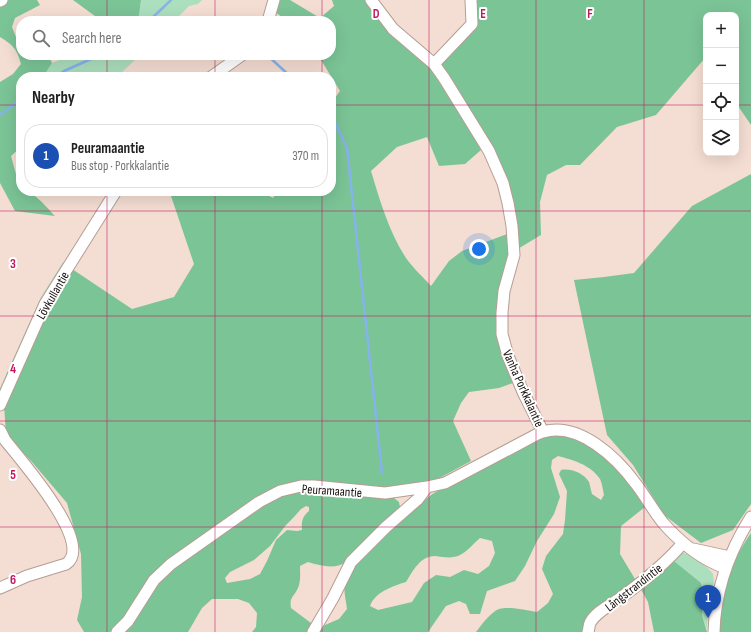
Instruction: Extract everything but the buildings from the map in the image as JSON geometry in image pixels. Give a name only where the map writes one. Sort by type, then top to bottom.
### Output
[{"type":"street","points":[[269,16],[274,0]]},
{"type":"street","name":"Vanha Porkkalantie","points":[[371,0],[393,29],[434,64],[489,151],[503,183],[512,226],[514,255],[504,291],[502,334],[508,356],[522,392],[543,432],[551,430],[566,431],[591,441],[604,449],[636,483],[663,522],[704,559],[725,568]]},
{"type":"street","points":[[434,64],[472,24],[471,0]]},
{"type":"street","points":[[218,72],[235,60]]},
{"type":"street","name":"Lövkullantie","points":[[0,405],[3,395],[45,304],[113,196]]},
{"type":"street","points":[[0,430],[5,440],[49,495],[62,518],[73,548],[70,562],[27,576],[0,588]]},
{"type":"street","name":"Peuramaantie","points":[[117,632],[128,621],[154,580],[171,564],[259,502],[280,491],[301,486],[314,486],[371,492],[400,492],[445,483],[543,432]]},
{"type":"street","points":[[313,632],[333,598],[351,562],[386,526],[418,499],[427,487]]},
{"type":"street","points":[[400,492],[408,508]]},
{"type":"street","points":[[714,632],[716,607],[725,568],[751,518]]},
{"type":"street","points":[[688,546],[730,557]]},
{"type":"street","name":"Långstrandintie","points":[[588,632],[590,623],[598,614],[623,596],[672,556],[688,546]]},
{"type":"green space","points":[[5,0],[37,0],[40,5],[16,16],[12,27],[16,37],[16,52],[8,42],[0,37],[0,2]]},
{"type":"green space","points":[[73,0],[141,0],[138,16],[95,16]]},
{"type":"green space","points":[[141,0],[202,0],[198,4],[189,6],[179,16],[138,16]]},
{"type":"green space","points":[[277,0],[290,0],[317,16],[280,16],[274,11]]},
{"type":"green space","points":[[332,0],[368,0],[428,65],[477,141],[481,150],[465,164],[439,166],[427,137],[397,147],[371,171],[386,216],[400,248],[409,262],[431,286],[449,261],[462,251],[507,234],[509,255],[500,305],[501,352],[513,383],[499,388],[469,392],[461,403],[453,421],[471,461],[434,481],[412,487],[359,487],[302,483],[183,550],[110,632],[84,632],[77,620],[82,597],[81,554],[67,503],[32,462],[6,435],[4,404],[6,393],[69,267],[132,309],[174,297],[194,264],[171,196],[269,196],[273,198],[274,196],[336,196],[336,96],[340,91],[336,84],[336,72],[328,72],[321,60],[336,60],[336,16],[322,16],[334,6]]},
{"type":"green space","points":[[473,0],[751,0],[751,125],[739,107],[739,12],[703,12],[703,60],[656,115],[617,127],[580,165],[566,165],[547,175],[540,202],[541,235],[516,250],[509,196],[437,64],[474,25]]},
{"type":"green space","points":[[20,60],[50,60],[52,63],[46,72],[16,72],[16,152],[11,156],[16,174],[16,196],[34,196],[55,216],[15,211],[0,183],[0,82],[13,74],[21,64]]},
{"type":"green space","points":[[60,60],[135,60],[122,72],[46,72],[52,63]]},
{"type":"green space","points":[[751,174],[751,504],[733,530],[701,543],[664,515],[633,465],[607,435],[574,280],[634,273],[692,206]]},
{"type":"green space","points":[[63,262],[65,264],[2,392],[0,391],[0,388],[41,297]]},
{"type":"green space","points":[[557,435],[573,438],[587,444],[599,451],[609,460],[628,481],[645,507],[621,526],[620,554],[635,579],[663,556],[664,559],[584,632],[476,632],[483,622],[499,609],[513,608],[537,612],[548,603],[553,594],[542,569],[546,556],[563,534],[567,491],[559,474],[561,470],[576,472],[584,476],[589,482],[592,494],[601,500],[604,495],[600,479],[592,470],[576,461],[558,456],[552,460],[551,468],[560,497],[554,514],[515,581],[487,591],[480,614],[470,614],[466,604],[459,601],[446,606],[428,632],[316,632],[318,628],[339,619],[347,609],[344,585],[350,573],[358,561],[399,521],[434,493],[542,437]],"holes":[[[480,538],[492,541],[495,553],[489,566],[478,574],[464,570],[450,577],[436,575],[424,583],[412,602],[378,610],[370,606],[372,601],[380,593],[406,582],[421,561],[435,556],[454,557],[463,554]]]},
{"type":"green space","points":[[301,490],[394,498],[399,502],[400,507],[394,515],[348,561],[343,564],[338,566],[323,566],[308,562],[300,566],[300,583],[291,599],[291,608],[311,623],[310,632],[252,632],[256,627],[257,613],[249,603],[238,599],[212,599],[202,608],[188,632],[121,632],[159,580],[169,571],[267,501]],"holes":[[[306,506],[309,507],[309,511],[303,519],[302,530],[287,530],[276,540],[260,574],[250,579],[227,583],[225,578],[230,572],[254,560],[270,546],[286,525],[301,509]]]},
{"type":"green space","points":[[751,533],[751,632],[718,632],[721,605],[727,580],[737,556]]},
{"type":"green space","points":[[682,552],[708,568],[713,574],[714,582],[708,609],[707,629],[702,615],[703,593],[701,583],[670,560]]},
{"type":"green space","points":[[670,560],[675,562],[701,583],[703,593],[702,615],[707,632],[654,632],[648,602],[639,586]]},
{"type":"waterway","points":[[154,16],[171,0]]},
{"type":"waterway","points":[[62,72],[89,60]]},
{"type":"waterway","points":[[272,60],[286,72]]},
{"type":"waterway","points":[[0,115],[16,103]]},
{"type":"waterway","points":[[336,125],[347,148],[382,473]]},
{"type":"place","name":"Peuramaantie","points":[[708,618]]}]
